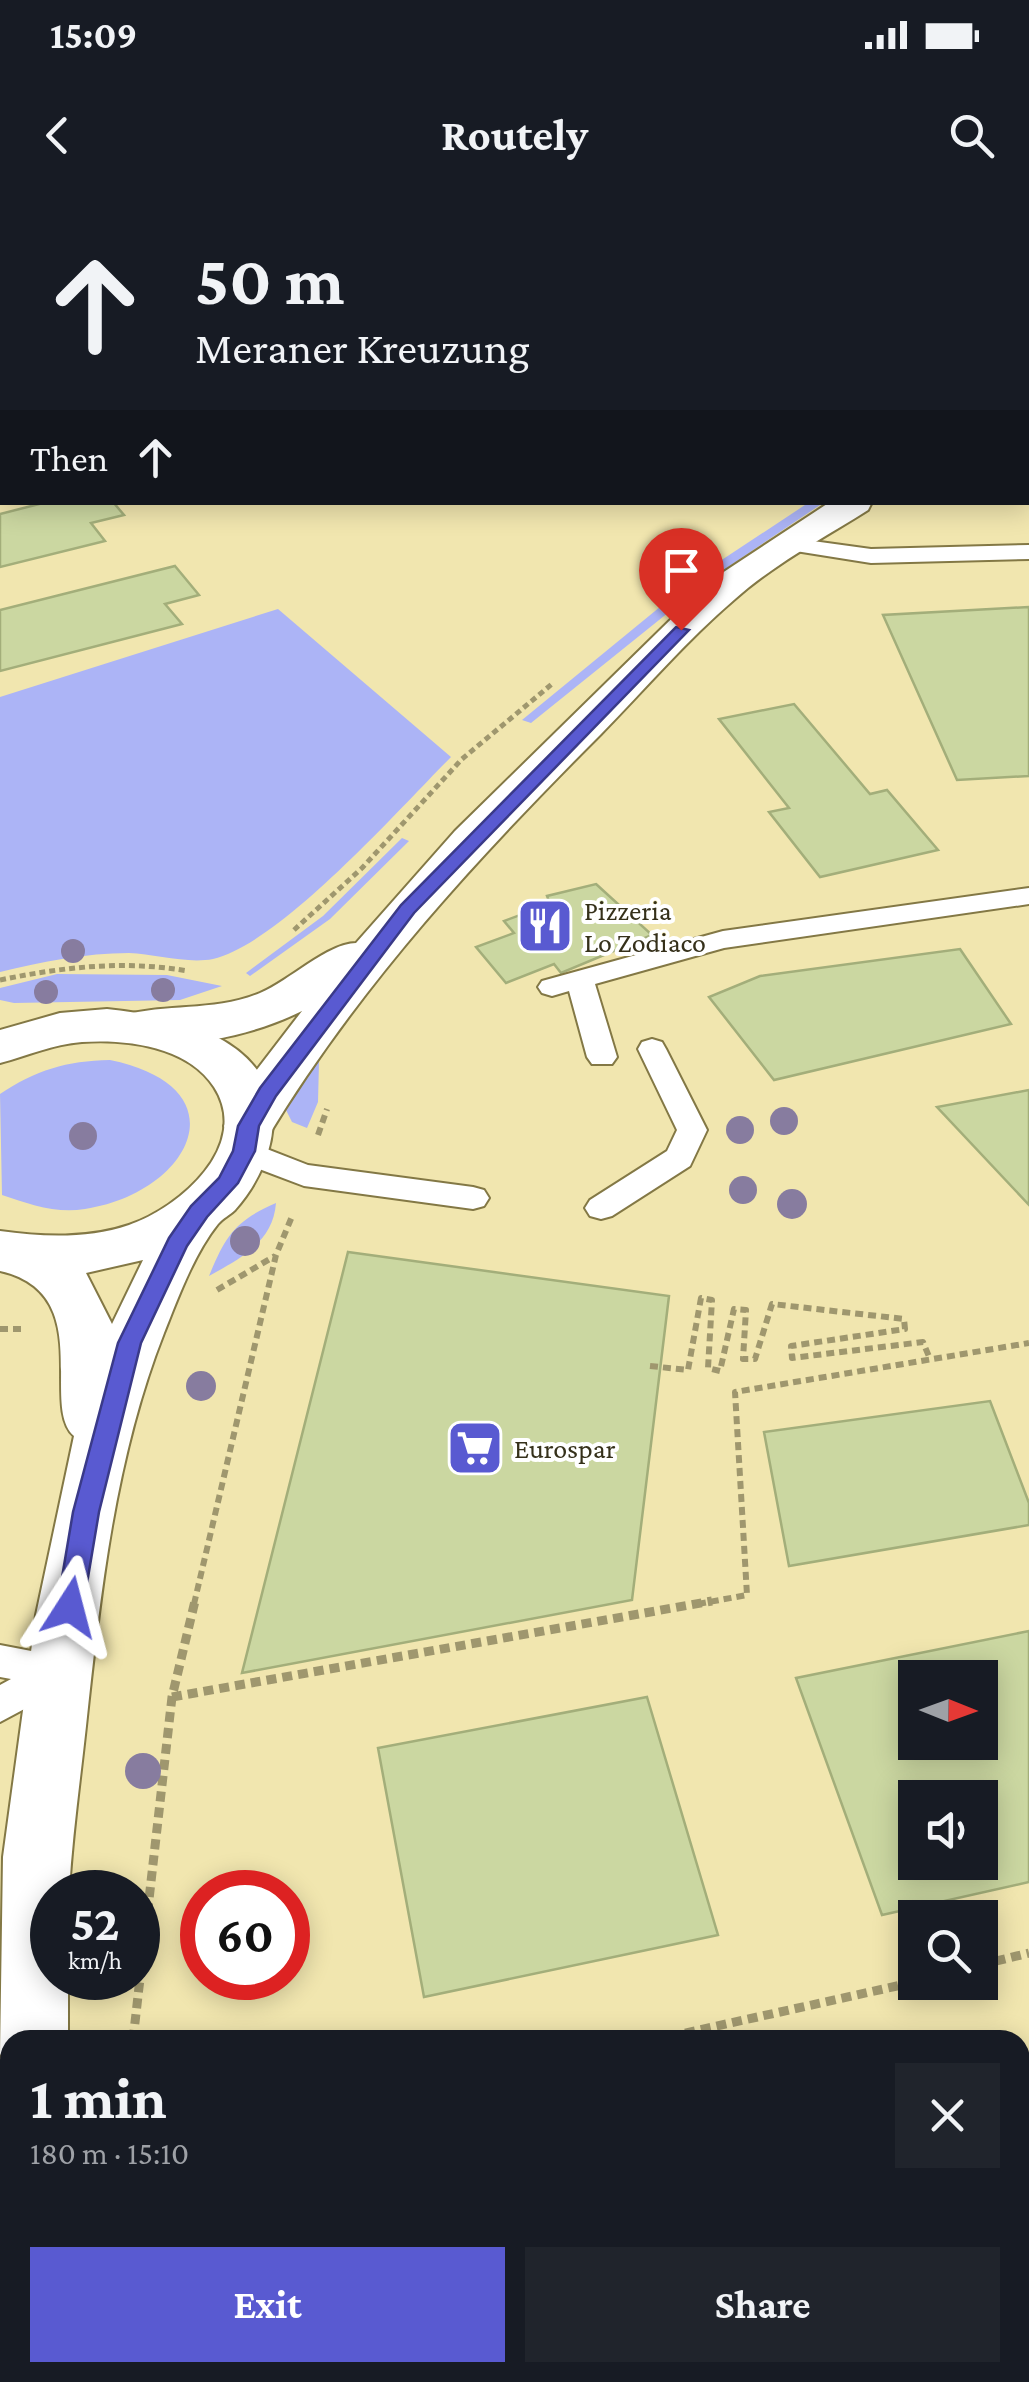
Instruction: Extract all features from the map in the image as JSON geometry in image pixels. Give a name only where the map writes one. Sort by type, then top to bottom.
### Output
[{"type":"main road","points":[[12,1254],[96,1255],[133,1246],[168,1231],[199,1211],[227,1183],[267,1092],[408,909],[471,840],[723,589],[850,505]]},
{"type":"main road","points":[[138,1027],[227,1022],[279,1005],[344,965],[408,909]]},
{"type":"main road","points":[[0,1033],[26,1035],[110,1024],[181,1038],[216,1059],[234,1078],[245,1101],[246,1139]]},
{"type":"main road","points":[[0,1047],[51,1030]]},
{"type":"main road","points":[[31,2030],[30,1666],[86,1512],[130,1343],[162,1270],[199,1211]]},
{"type":"main road","points":[[12,1254],[46,1264],[68,1285],[79,1305],[90,1342],[92,1395],[86,1512]]},
{"type":"lane","points":[[792,544],[871,556],[1029,552]]},
{"type":"lane","points":[[602,1057],[566,983],[723,940],[1029,896]]},
{"type":"lane","points":[[601,1208],[679,1158],[692,1130],[652,1049]]},
{"type":"lane","points":[[246,1139],[304,1175],[473,1198]]},
{"type":"lane","points":[[0,1704],[30,1666]]},
{"type":"path","points":[[0,980],[54,968],[115,962],[199,974]]},
{"type":"path","points":[[135,2030],[172,1698],[276,1255],[295,1208]]},
{"type":"path","points":[[202,1299],[276,1255]]},
{"type":"path","points":[[650,1366],[688,1370],[701,1298],[712,1300],[708,1368],[720,1371],[734,1309],[746,1310],[743,1359],[755,1360],[772,1304],[904,1319],[905,1329],[791,1346],[792,1358],[923,1342],[930,1360]]},
{"type":"path","points":[[172,1698],[747,1596],[735,1392],[1029,1343]]},
{"type":"path","points":[[998,1961],[1029,1953]]},
{"type":"path","points":[[699,2030],[898,1986]]},
{"type":"shaded area","points":[[805,505],[820,505],[710,579],[531,723],[522,720],[699,575]]},
{"type":"shaded area","points":[[278,609],[451,757],[304,902],[240,948],[203,960],[113,953],[0,972],[0,697]]},
{"type":"shaded area","points":[[402,838],[409,841],[330,919],[250,976],[246,973],[323,916]]},
{"type":"shaded area","points":[[57,974],[167,975],[222,986],[180,1000],[0,1000],[0,988]]},
{"type":"shaded area","points":[[309,1052],[319,1062],[318,1102],[307,1128],[292,1122],[283,1104]]},
{"type":"shaded area","points":[[110,1060],[152,1074],[178,1093],[189,1115],[188,1139],[175,1162],[152,1183],[122,1199],[85,1209],[53,1209],[2,1195],[0,1094],[52,1068]]},
{"type":"shaded area","points":[[276,1203],[274,1217],[262,1238],[209,1276],[221,1250],[241,1223]]},
{"type":"building","points":[[35,505],[116,505],[124,515],[91,523],[105,541],[0,567],[0,514]]},
{"type":"building","points":[[175,566],[199,595],[165,604],[182,624],[0,671],[0,610]]},
{"type":"building","points":[[1029,607],[1029,776],[957,780],[883,615]]},
{"type":"building","points":[[794,704],[870,794],[887,790],[938,850],[820,877],[769,812],[789,808],[719,719]]},
{"type":"building","points":[[596,884],[652,935],[561,973],[554,964],[506,983],[476,947],[514,933],[504,921],[550,904],[547,896]]},
{"type":"building","points":[[960,949],[1011,1024],[774,1080],[709,997],[760,976]]},
{"type":"building","points":[[1029,1090],[1029,1205],[937,1107]]},
{"type":"building","name":"Eurospar","points":[[348,1252],[669,1296],[632,1600],[242,1673]]},
{"type":"building","points":[[990,1401],[1029,1503],[1029,1525],[789,1566],[764,1432]]},
{"type":"building","points":[[1029,1631],[1029,1882],[949,1900],[898,1900],[898,1911],[882,1915],[796,1678]]},
{"type":"building","points":[[647,1697],[718,1935],[424,1997],[378,1748]]},
{"type":"place","name":"Pizzeria Lo Zodiaco","points":[[545,926]]},
{"type":"place","name":"Eurospar","points":[[475,1448]]},
{"type":"route","points":[[70,1607],[86,1512],[130,1343],[177,1244],[199,1211],[227,1183],[267,1092],[408,909],[471,840],[681,630]]}]
